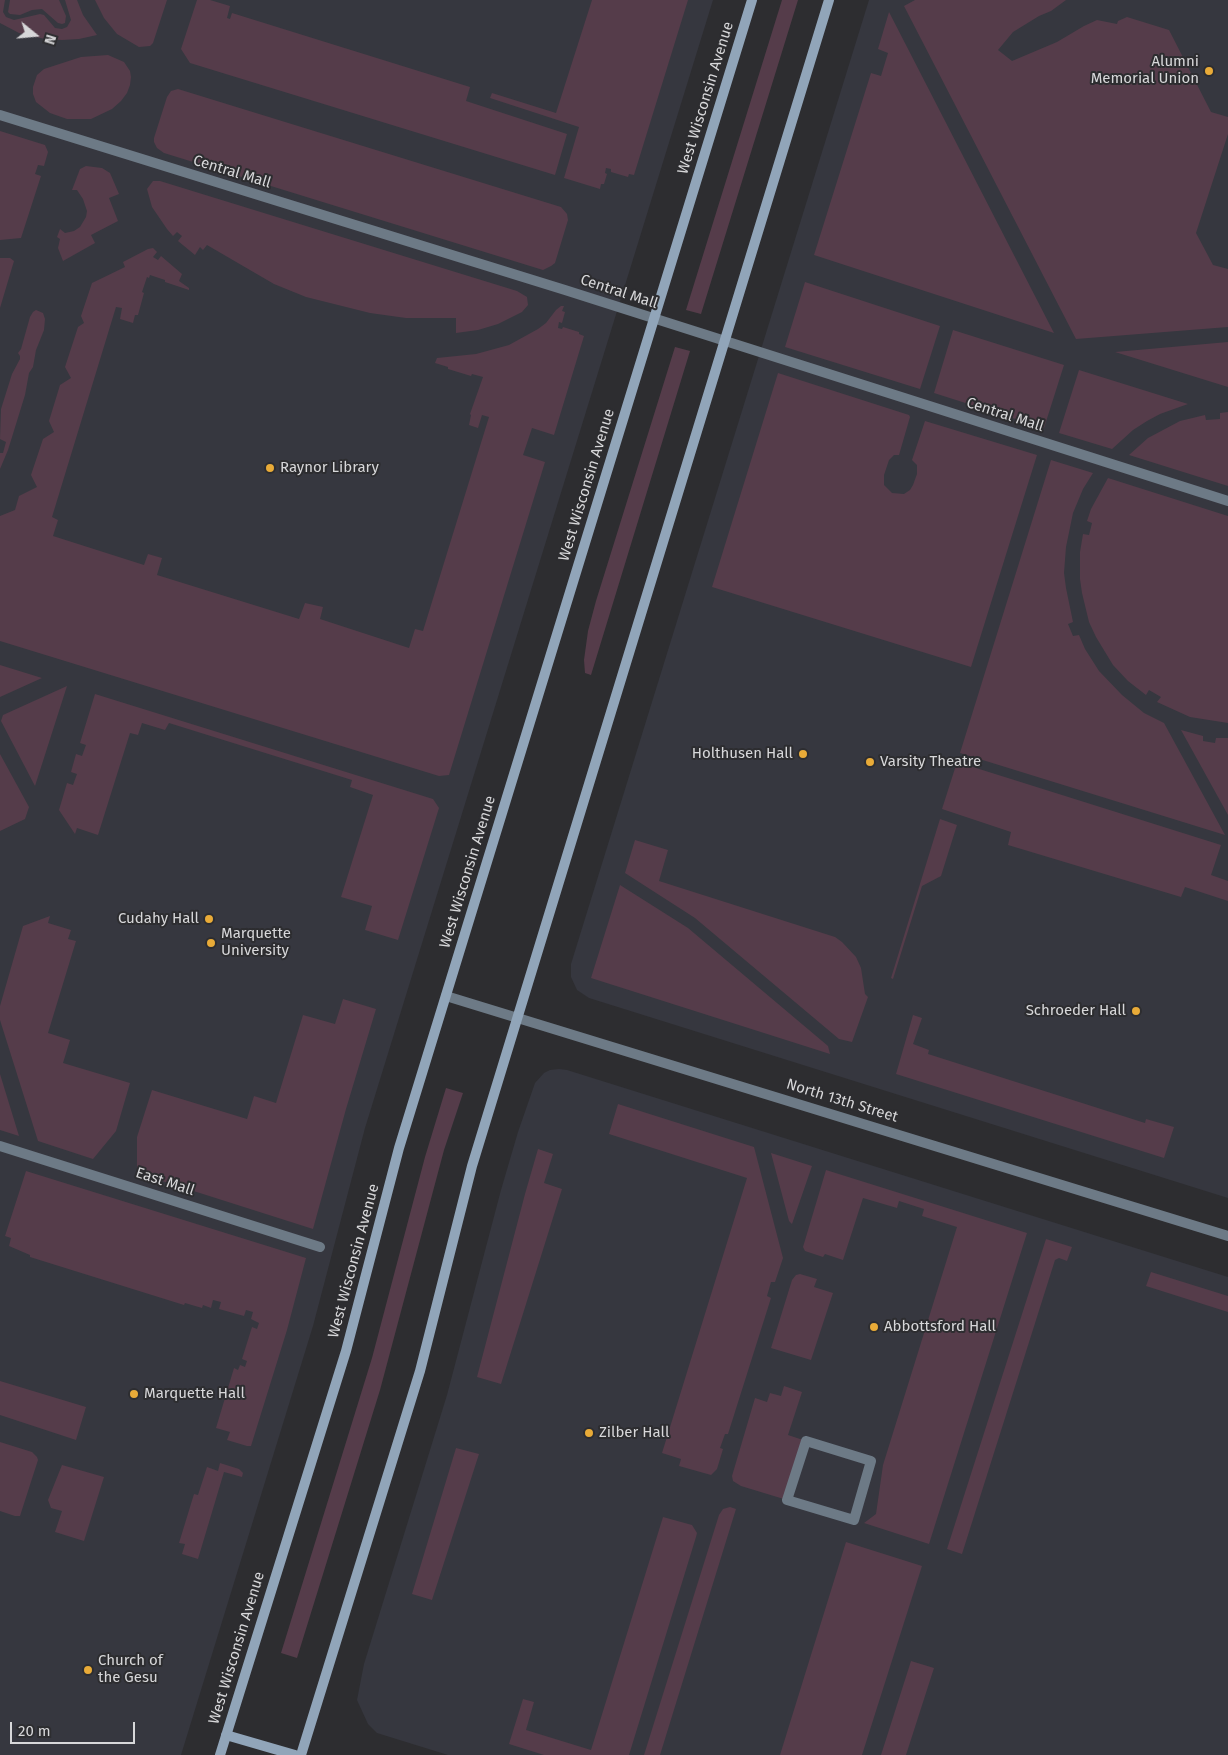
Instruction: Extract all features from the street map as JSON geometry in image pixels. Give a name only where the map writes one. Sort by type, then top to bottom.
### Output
[{"type":"main road","name":"West Wisconsin Avenue","points":[[220,1755],[346,1351],[399,1148],[752,0]]},
{"type":"main road","points":[[301,1755],[420,1371],[472,1166],[829,0]]},
{"type":"main road","points":[[226,1735],[294,1755]]},
{"type":"street","name":"Central Mall","points":[[0,115],[565,290],[1228,501]]},
{"type":"street","name":"North 13th Street","points":[[446,996],[1228,1236]]},
{"type":"street","name":"East Mall","points":[[0,1146],[320,1247]]},
{"type":"street","points":[[806,1441],[871,1461],[854,1520],[787,1500],[806,1441]]},
{"type":"shaded area","name":"Marquette University","points":[[0,0],[713,0],[365,1128],[313,1326],[181,1755],[0,1755]]},
{"type":"shaded area","points":[[0,0],[5,0],[3,12],[6,17],[14,20],[40,14],[44,15],[55,28],[62,29],[67,27],[71,20],[65,0],[77,0],[83,15],[97,35],[62,40],[45,39],[19,33],[0,23]]},
{"type":"shaded area","points":[[10,0],[59,0],[66,16],[65,23],[58,23],[42,9],[32,10],[20,15],[10,14],[8,12]]},
{"type":"shaded area","points":[[95,0],[167,0],[153,43],[150,46],[139,47],[117,34],[104,18]]},
{"type":"shaded area","points":[[197,0],[210,0],[230,6],[227,18],[230,19],[232,13],[470,87],[466,101],[567,134],[555,175],[190,63],[181,49]]},
{"type":"shaded area","points":[[592,0],[688,0],[634,175],[629,174],[628,177],[611,172],[611,169],[606,168],[605,173],[607,174],[604,184],[601,184],[600,189],[564,178],[579,127],[490,98],[492,93],[556,113]]},
{"type":"shaded area","points":[[782,0],[798,0],[701,314],[686,310]]},
{"type":"shaded area","points":[[869,0],[1228,0],[1228,1198],[589,998],[577,990],[571,977],[571,964]]},
{"type":"shaded area","points":[[915,0],[1066,0],[1051,11],[1013,32],[998,50],[1012,61],[1057,42],[1097,20],[1117,24],[1118,21],[1127,17],[1169,30],[1211,112],[1228,117],[1228,134],[1196,233],[1213,265],[1228,269],[1228,327],[1076,339],[904,6]]},
{"type":"shaded area","points":[[889,12],[1054,333],[814,255],[871,73],[881,76],[888,53],[878,49]]},
{"type":"shaded area","points":[[108,55],[124,62],[130,71],[131,77],[127,93],[112,109],[91,119],[67,119],[50,113],[36,102],[33,87],[37,75],[44,69],[81,57]]},
{"type":"shaded area","points":[[178,89],[561,207],[567,214],[568,220],[555,263],[543,270],[164,153],[157,148],[154,138],[167,97],[171,91]]},
{"type":"shaded area","points":[[0,131],[45,145],[48,152],[44,166],[38,165],[35,174],[41,176],[21,238],[0,240]]},
{"type":"shaded area","points":[[86,166],[102,168],[110,173],[119,194],[109,198],[118,221],[91,235],[95,243],[63,261],[58,248],[60,239],[57,237],[60,229],[65,233],[74,231],[80,227],[86,217],[87,211],[83,199],[77,190],[72,190],[80,169]]},
{"type":"shaded area","points":[[153,181],[160,181],[517,291],[527,297],[528,305],[522,312],[498,324],[478,330],[456,333],[456,318],[406,318],[370,313],[306,297],[274,284],[207,245],[203,250],[200,247],[195,255],[178,241],[182,236],[177,232],[173,236],[152,207],[147,189]]},
{"type":"shaded area","points":[[153,248],[157,252],[153,257],[158,260],[161,256],[182,274],[179,281],[189,290],[150,275],[149,278],[147,277],[138,315],[135,315],[133,323],[120,319],[122,308],[116,307],[52,517],[58,520],[53,536],[144,565],[148,554],[162,558],[157,575],[299,619],[305,603],[323,607],[320,619],[409,648],[415,629],[423,631],[489,417],[482,415],[478,428],[469,425],[470,414],[483,377],[472,374],[471,376],[448,369],[448,367],[435,363],[437,358],[476,354],[509,345],[546,323],[561,306],[564,306],[562,311],[565,312],[562,323],[559,322],[558,328],[562,329],[563,327],[579,332],[579,334],[584,336],[554,435],[532,428],[523,455],[545,462],[449,775],[439,776],[0,641],[0,516],[15,510],[19,496],[37,487],[31,475],[43,439],[54,432],[49,421],[60,385],[71,378],[65,367],[78,327],[84,323],[81,316],[92,283],[125,267],[123,262]]},
{"type":"shaded area","points":[[0,258],[10,258],[14,261],[0,308]]},
{"type":"shaded area","points":[[805,282],[940,326],[920,389],[785,347]]},
{"type":"shaded area","points":[[36,310],[43,313],[45,319],[44,330],[36,350],[33,367],[29,373],[25,395],[8,450],[0,469],[0,453],[3,453],[6,442],[0,439],[1,409],[12,374],[20,359],[18,353],[21,349],[30,317]]},
{"type":"shaded area","points":[[953,330],[1064,365],[1044,428],[934,393]]},
{"type":"shaded area","points":[[1228,342],[1228,387],[1115,352]]},
{"type":"shaded area","points":[[675,347],[690,351],[591,675],[585,673],[584,660],[588,631]]},
{"type":"shaded area","points":[[1079,370],[1188,404],[1147,421],[1133,430],[1112,449],[1059,433]]},
{"type":"shaded area","points":[[778,373],[909,415],[899,455],[894,455],[889,460],[884,475],[884,485],[892,493],[904,494],[913,485],[917,474],[917,465],[912,460],[925,421],[1037,455],[971,667],[712,587]]},
{"type":"shaded area","points":[[1228,412],[1228,486],[1129,455],[1148,438],[1180,421],[1205,415],[1206,420],[1220,419],[1220,413]]},
{"type":"shaded area","points":[[1051,460],[1093,473],[1083,489],[1073,513],[1066,547],[1064,573],[1073,622],[1068,624],[1073,636],[1079,635],[1085,649],[1099,671],[1122,695],[1144,713],[1164,723],[1225,835],[960,753]]},
{"type":"shaded area","points":[[1108,478],[1228,516],[1228,723],[1190,717],[1157,702],[1161,697],[1149,690],[1146,695],[1128,681],[1113,665],[1096,637],[1089,622],[1082,593],[1080,552],[1083,534],[1089,535],[1092,523],[1087,521],[1091,509]]},
{"type":"shaded area","points":[[0,665],[42,678],[0,697]]},
{"type":"shaded area","points":[[67,686],[35,786],[1,721],[3,715]]},
{"type":"shaded area","points":[[95,694],[433,799],[439,808],[398,940],[365,930],[372,906],[341,897],[373,795],[350,787],[352,780],[169,723],[165,730],[142,723],[138,735],[130,733],[98,835],[77,828],[75,834],[59,810],[67,783],[73,785],[77,774],[71,772],[76,754],[82,756],[86,745],[80,743]]},
{"type":"shaded area","points":[[1181,730],[1203,736],[1203,741],[1215,743],[1216,738],[1228,738],[1228,815]]},
{"type":"shaded area","points":[[0,754],[29,807],[25,819],[0,831]]},
{"type":"shaded area","points":[[957,762],[1221,845],[1211,875],[1228,881],[1228,901],[1185,887],[1181,897],[1008,845],[1011,832],[942,809]]},
{"type":"shaded area","points":[[940,819],[957,825],[941,876],[922,886],[893,979],[891,978]]},
{"type":"shaded area","points":[[635,840],[668,850],[659,881],[835,937],[842,942],[856,957],[861,968],[865,994],[868,997],[852,1042],[839,1039],[695,918],[625,873]]},
{"type":"shaded area","points":[[620,885],[688,928],[828,1046],[830,1054],[591,978]]},
{"type":"shaded area","points":[[50,916],[48,923],[71,930],[68,939],[76,941],[48,1033],[70,1040],[63,1063],[130,1083],[116,1131],[93,1159],[38,1141],[0,1020],[0,1006],[23,926]]},
{"type":"shaded area","points":[[343,999],[376,1009],[313,1229],[137,1173],[137,1137],[152,1090],[247,1119],[254,1096],[276,1103],[303,1015],[335,1024]]},
{"type":"shaded area","points":[[913,1015],[922,1018],[913,1044],[929,1050],[928,1054],[1145,1123],[1146,1119],[1174,1127],[1164,1158],[896,1074]]},
{"type":"shaded area","points":[[559,1069],[1228,1277],[1228,1755],[448,1755],[377,1733],[368,1724],[357,1700],[364,1664],[447,1395],[501,1190],[535,1083],[544,1073]]},
{"type":"shaded area","points":[[0,1074],[19,1136],[0,1130]]},
{"type":"shaded area","points":[[446,1088],[463,1093],[444,1150],[380,1390],[297,1658],[281,1653],[372,1358],[425,1157]]},
{"type":"shaded area","points":[[618,1104],[754,1147],[783,1258],[775,1282],[771,1282],[767,1296],[771,1298],[728,1434],[725,1434],[720,1448],[723,1449],[717,1469],[711,1475],[679,1466],[681,1459],[662,1453],[747,1178],[609,1134]]},
{"type":"shaded area","points":[[538,1149],[553,1154],[544,1183],[562,1189],[501,1384],[477,1377]]},
{"type":"shaded area","points":[[771,1153],[812,1166],[792,1224],[789,1221]]},
{"type":"shaded area","points":[[826,1170],[1027,1233],[929,1544],[864,1523],[876,1514],[883,1465],[957,1227],[922,1216],[924,1209],[899,1201],[897,1208],[863,1198],[843,1260],[825,1254],[823,1257],[805,1251],[803,1247]]},
{"type":"shaded area","points":[[26,1171],[306,1258],[287,1330],[251,1446],[227,1440],[230,1432],[216,1428],[234,1368],[238,1370],[240,1365],[245,1367],[247,1361],[242,1359],[252,1327],[257,1329],[259,1323],[251,1319],[253,1312],[246,1310],[244,1316],[219,1309],[221,1302],[213,1300],[211,1308],[203,1305],[202,1308],[185,1303],[184,1305],[30,1257],[30,1255],[9,1246],[11,1238],[5,1236]]},
{"type":"shaded area","points":[[1046,1239],[1072,1247],[1067,1261],[1059,1258],[1055,1260],[962,1554],[947,1549]]},
{"type":"shaded area","points":[[1151,1272],[1228,1296],[1228,1312],[1146,1286]]},
{"type":"shaded area","points":[[800,1274],[817,1279],[814,1287],[833,1293],[811,1360],[771,1348],[792,1280],[796,1275]]},
{"type":"shaded area","points":[[0,1381],[86,1407],[76,1440],[0,1415]]},
{"type":"shaded area","points":[[784,1386],[802,1392],[788,1435],[806,1441],[787,1500],[741,1486],[733,1481],[732,1476],[755,1398],[767,1402],[770,1393],[781,1396]]},
{"type":"shaded area","points":[[0,1442],[32,1452],[38,1460],[20,1516],[0,1511]]},
{"type":"shaded area","points":[[456,1448],[479,1454],[432,1600],[412,1594]]},
{"type":"shaded area","points":[[220,1463],[239,1469],[243,1473],[242,1477],[224,1472],[198,1559],[182,1554],[185,1544],[179,1543],[194,1494],[198,1495],[207,1467],[218,1471]]},
{"type":"shaded area","points":[[62,1465],[104,1477],[84,1541],[55,1532],[62,1511],[51,1508],[48,1500]]},
{"type":"shaded area","points":[[730,1507],[736,1509],[660,1755],[644,1755],[719,1515],[723,1509]]},
{"type":"shaded area","points":[[663,1517],[692,1525],[697,1533],[629,1755],[544,1755],[509,1744],[523,1699],[534,1702],[526,1730],[591,1750]]},
{"type":"shaded area","points":[[846,1542],[922,1566],[862,1755],[780,1755]]},
{"type":"shaded area","points":[[911,1661],[934,1668],[906,1755],[881,1755]]},
{"type":"place","name":"Alumni Memorial Union","points":[[1209,71]]},
{"type":"place","name":"Raynor Library","points":[[270,468]]},
{"type":"place","name":"Holthusen Hall","points":[[803,754]]},
{"type":"place","name":"Varsity Theatre","points":[[870,762]]},
{"type":"place","name":"Cudahy Hall","points":[[209,919]]},
{"type":"place","name":"Marquette University","points":[[211,943]]},
{"type":"place","name":"Schroeder Hall","points":[[1136,1011]]},
{"type":"place","name":"Abbottsford Hall","points":[[874,1327]]},
{"type":"place","name":"Marquette Hall","points":[[134,1394]]},
{"type":"place","name":"Zilber Hall","points":[[589,1433]]},
{"type":"place","name":"Church of the Gesu","points":[[88,1670]]}]
